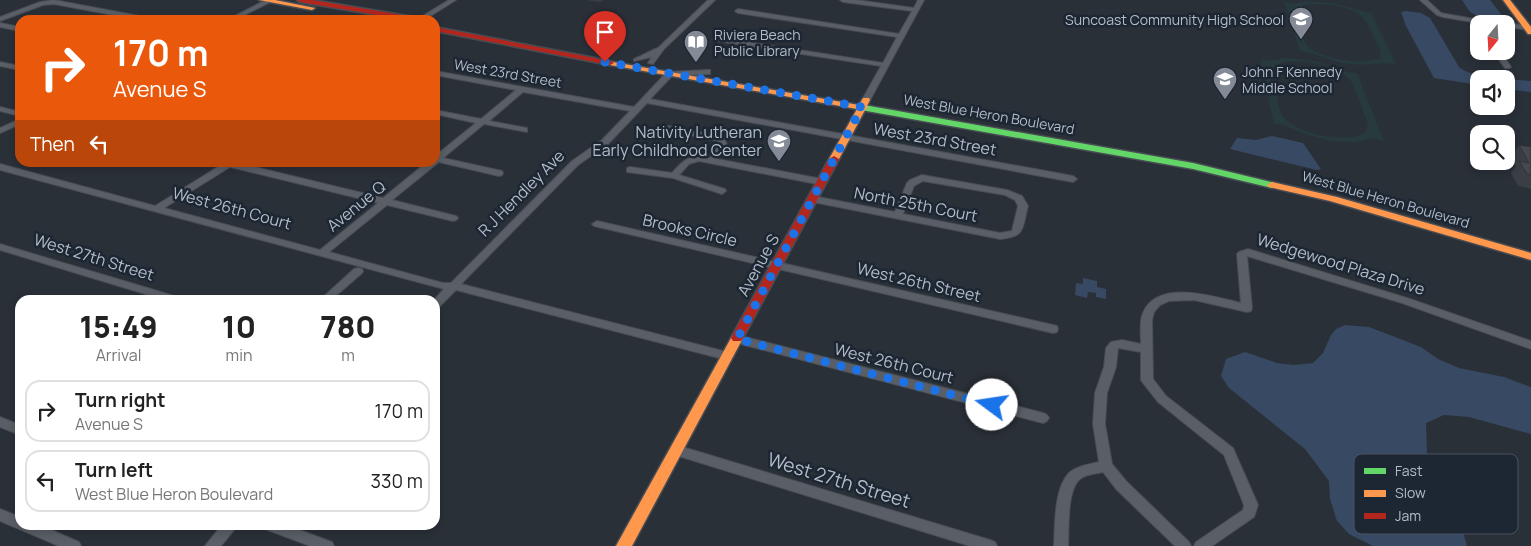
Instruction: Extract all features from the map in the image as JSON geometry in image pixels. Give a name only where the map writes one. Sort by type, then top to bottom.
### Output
[{"type":"main road","points":[[267,0],[351,15]]},
{"type":"main road","points":[[300,0],[389,15]]},
{"type":"main road","points":[[1506,0],[1530,29]]},
{"type":"main road","points":[[1519,0],[1531,15]]},
{"type":"main road","name":"West Blue Heron Boulevard","points":[[440,27],[488,32],[707,72],[1180,163],[1333,198],[1531,257]]},
{"type":"main road","name":"West Blue Heron Boulevard","points":[[440,27],[670,74],[1143,146],[1318,184],[1430,215]]},
{"type":"main road","name":"Avenue S","points":[[624,546],[864,103]]},
{"type":"main road","points":[[1180,163],[1185,161],[1207,164],[1298,185],[1318,184]]},
{"type":"main road","points":[[1333,198],[1356,194]]},
{"type":"main road","points":[[1508,238],[1531,246]]},
{"type":"street","points":[[239,15],[267,0]]},
{"type":"street","points":[[428,15],[453,0]]},
{"type":"street","points":[[651,63],[662,48],[712,0]]},
{"type":"street","points":[[843,0],[916,10]]},
{"type":"street","name":"Avenue S","points":[[864,103],[921,0]]},
{"type":"street","points":[[1423,0],[1441,15],[1470,21]]},
{"type":"street","points":[[0,19],[47,2],[121,15]]},
{"type":"street","points":[[738,12],[901,36]]},
{"type":"street","points":[[0,25],[15,28]]},
{"type":"street","points":[[1515,26],[1530,29]]},
{"type":"street","points":[[716,39],[885,65]]},
{"type":"street","points":[[636,60],[649,56],[662,48]]},
{"type":"street","points":[[1502,60],[1506,67]]},
{"type":"street","points":[[0,64],[15,67]]},
{"type":"street","points":[[670,74],[707,72]]},
{"type":"street","name":"West 23rd Street","points":[[440,74],[635,110]]},
{"type":"street","name":"R J Hendley Ave","points":[[440,300],[575,163],[585,154],[605,142],[670,74]]},
{"type":"street","name":"Avenue Q","points":[[440,157],[522,90]]},
{"type":"street","name":"West 23rd Street","points":[[644,100],[1073,179]]},
{"type":"street","points":[[0,110],[15,113]]},
{"type":"street","points":[[440,113],[524,130]]},
{"type":"street","points":[[0,131],[15,124]]},
{"type":"street","points":[[671,128],[721,139],[723,145],[712,160]]},
{"type":"street","points":[[674,176],[686,162],[699,158],[822,182]]},
{"type":"street","points":[[440,162],[500,173]]},
{"type":"street","name":"West 26th Court","points":[[0,165],[160,207],[443,286],[454,286],[727,356]]},
{"type":"street","points":[[160,207],[221,167]]},
{"type":"street","points":[[243,167],[453,218]]},
{"type":"street","name":"Avenue Q","points":[[324,252],[428,167]]},
{"type":"street","points":[[630,170],[674,176],[722,191]]},
{"type":"street","name":"North 25th Court","points":[[813,198],[898,216],[996,236],[1012,235],[1017,230],[1023,206],[1019,198],[1007,193],[928,178],[913,182],[898,216]]},
{"type":"street","name":"Brooks Circle","points":[[597,224],[777,265]]},
{"type":"street","name":"West 27th Street","points":[[0,247],[160,295]]},
{"type":"street","name":"Wedgewood Plaza Drive","points":[[1201,546],[1249,513],[1251,505],[1229,452],[1162,399],[1147,380],[1147,320],[1149,311],[1164,298],[1191,296],[1247,308],[1242,254],[1248,252],[1406,300],[1531,345]]},
{"type":"street","name":"West 26th Street","points":[[777,265],[1053,329]]},
{"type":"street","points":[[331,295],[358,271]]},
{"type":"street","name":"West 26th Court","points":[[737,339],[1043,418]]},
{"type":"street","points":[[1147,349],[1122,344],[1115,345],[1112,348],[1110,366],[1101,393],[1099,424],[1106,466],[1120,485],[1184,546]]},
{"type":"street","points":[[0,422],[15,428]]},
{"type":"street","name":"West 27th Street","points":[[676,450],[990,546]]},
{"type":"street","points":[[1061,546],[1066,491],[1070,480],[1078,473],[1106,466]]},
{"type":"street","points":[[0,515],[15,521]]},
{"type":"street","points":[[36,530],[74,546]]},
{"type":"street","points":[[212,546],[226,530]]},
{"type":"street","points":[[284,530],[327,546]]},
{"type":"green space","points":[[1307,1],[1332,3],[1371,13],[1396,64],[1349,64],[1300,51],[1285,2],[1294,4]],"holes":[[[1321,4],[1355,11],[1361,16],[1371,30],[1381,52],[1380,58],[1363,61],[1341,60],[1320,54],[1306,44],[1296,10],[1304,5]]]},
{"type":"green space","points":[[1285,58],[1314,61],[1357,73],[1384,141],[1373,138],[1355,142],[1331,141],[1305,134],[1284,125],[1274,124],[1260,59],[1270,61]],"holes":[[[1285,62],[1322,65],[1347,77],[1353,84],[1368,124],[1366,132],[1347,138],[1322,136],[1298,128],[1289,122],[1282,115],[1273,80],[1275,66]]]},
{"type":"water","points":[[1462,0],[1490,0],[1502,15],[1475,15],[1470,12]]},
{"type":"water","points":[[1401,12],[1421,13],[1430,18],[1459,67],[1470,72],[1470,84],[1434,78],[1406,26]]},
{"type":"water","points":[[1515,80],[1531,81],[1531,92],[1515,90]]},
{"type":"water","points":[[1272,136],[1303,143],[1321,169],[1317,170],[1230,149],[1237,138],[1256,140]]},
{"type":"water","points":[[1083,278],[1097,281],[1097,287],[1106,289],[1106,299],[1096,297],[1096,293],[1088,292],[1087,298],[1075,295],[1076,283],[1083,284]]},
{"type":"water","points":[[1345,325],[1369,327],[1421,347],[1438,359],[1459,368],[1504,377],[1531,387],[1531,434],[1469,417],[1444,415],[1426,423],[1427,454],[1354,454],[1354,534],[1464,534],[1467,546],[1373,546],[1349,534],[1337,521],[1330,499],[1329,481],[1305,449],[1229,388],[1221,376],[1226,359],[1245,352],[1277,363],[1293,365],[1313,363],[1323,353],[1331,335],[1336,329]]},
{"type":"building","points":[[1519,145],[1531,147],[1531,175],[1527,174],[1519,161],[1529,163]]},
{"type":"traffic: fast","points":[[864,108],[1193,166],[1272,185]]},
{"type":"traffic: slow","points":[[262,0],[312,8]]},
{"type":"traffic: slow","points":[[1506,0],[1531,32]]},
{"type":"traffic: slow","points":[[610,63],[864,108]]},
{"type":"traffic: slow","points":[[834,159],[866,100]]},
{"type":"traffic: slow","points":[[1272,185],[1333,199],[1531,257]]},
{"type":"traffic: slow","points":[[624,546],[737,338]]},
{"type":"traffic: jam","points":[[300,0],[390,15]]},
{"type":"traffic: jam","points":[[440,30],[610,63]]},
{"type":"traffic: jam","points":[[737,338],[834,159]]},
{"type":"place","name":"Suncoast Community High School","points":[[1301,40]]},
{"type":"place","name":"Riviera Beach Public Library","points":[[696,63]]},
{"type":"place","name":"John F Kennedy Middle School","points":[[1225,100]]},
{"type":"place","name":"Nativity Lutheran Early Childhood Center","points":[[779,162]]},
{"type":"route","points":[[605,62],[862,107],[737,339],[992,405]]}]
